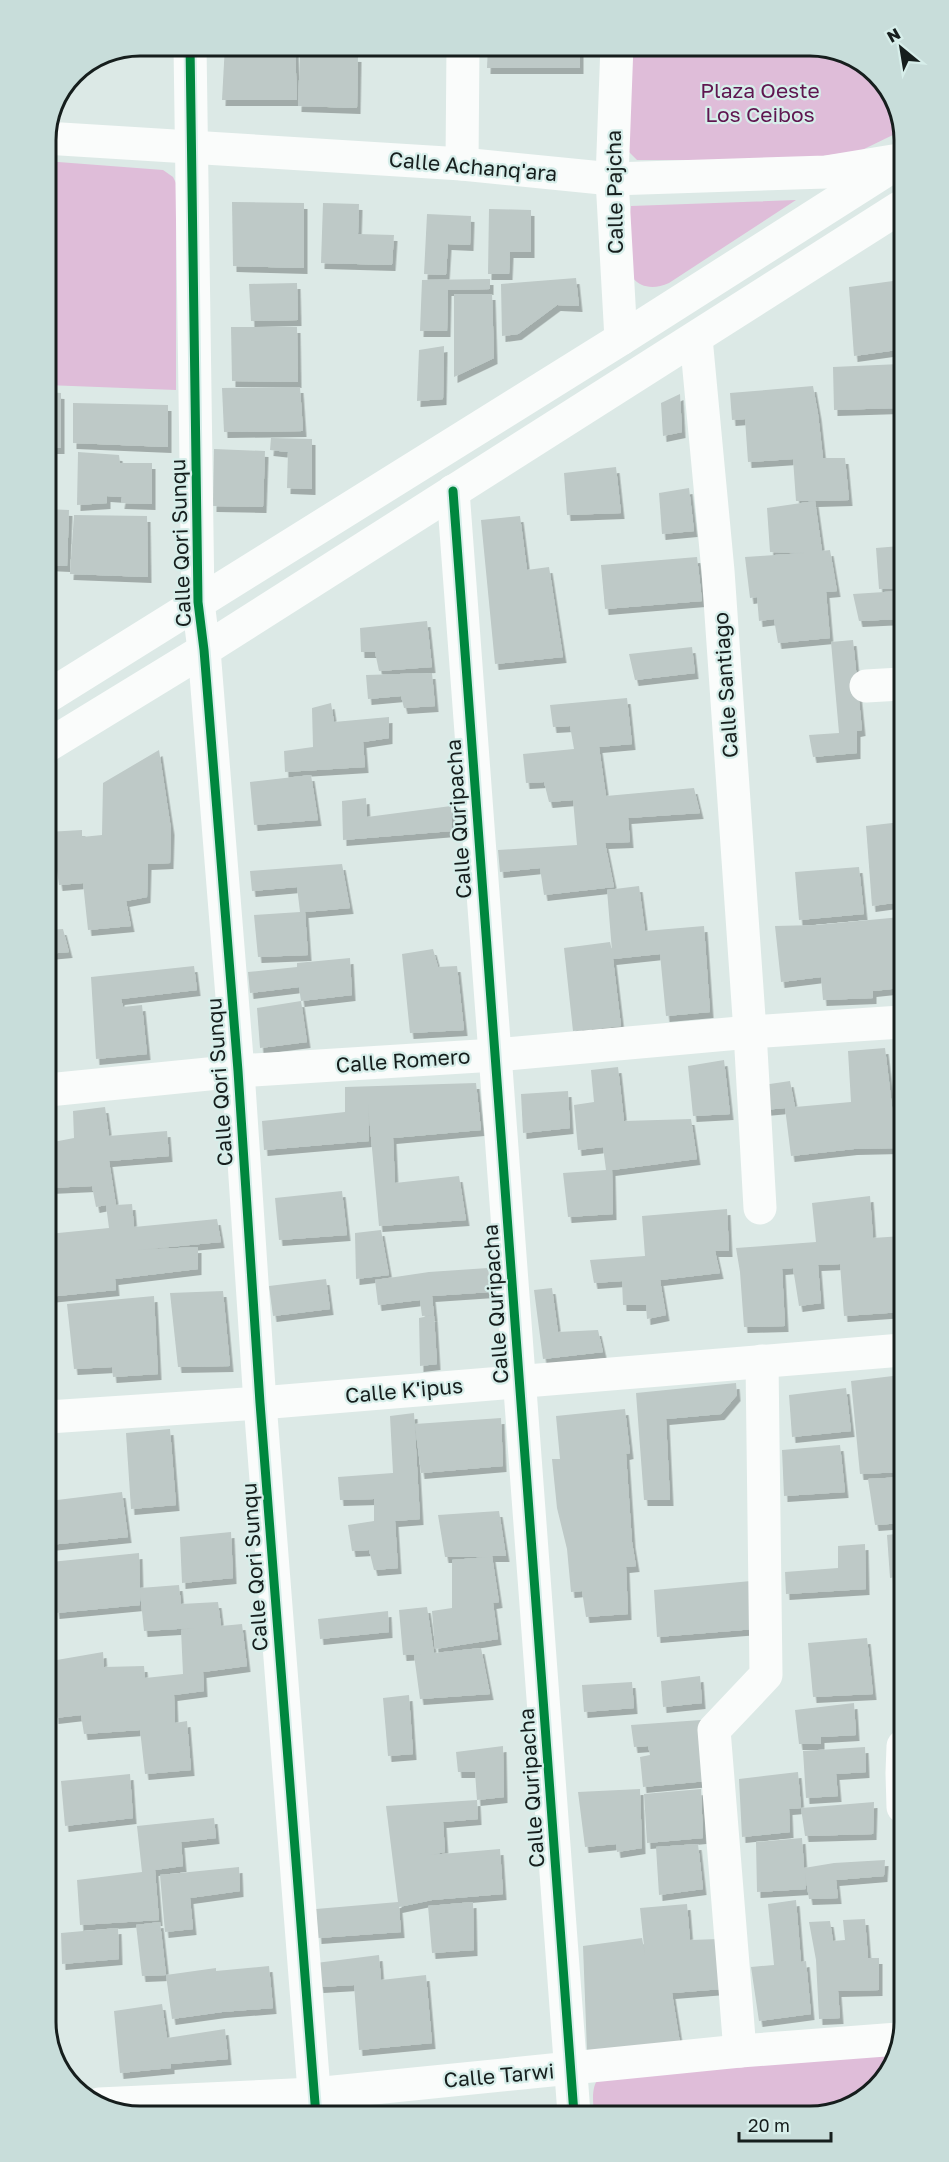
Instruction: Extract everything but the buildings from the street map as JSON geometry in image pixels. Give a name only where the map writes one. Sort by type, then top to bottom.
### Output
[{"type":"street","name":"Calle Qori Sunqu","points":[[190,56],[198,602],[204,650],[238,1071],[260,1403],[315,2105]]},
{"type":"street","points":[[462,164],[463,56]]},
{"type":"street","name":"Calle Pajcha","points":[[617,56],[612,179],[621,339]]},
{"type":"street","name":"Calle Achanq'ara","points":[[56,139],[462,164],[612,179],[826,172],[894,162]]},
{"type":"street","points":[[56,691],[621,339],[894,164]]},
{"type":"street","points":[[56,740],[204,650],[894,211]]},
{"type":"street","name":"Calle Santiago","points":[[696,338],[718,571],[760,1208]]},
{"type":"street","name":"Calle Quripacha","points":[[453,491],[573,2106]]},
{"type":"street","points":[[866,686],[894,684]]},
{"type":"street","name":"Calle Romero","points":[[56,1089],[238,1071],[495,1055],[750,1032],[894,1023]]},
{"type":"street","name":"Calle K'ipus","points":[[56,1416],[260,1403],[894,1351]]},
{"type":"street","points":[[740,2051],[714,1730],[766,1675],[762,1361]]},
{"type":"street","name":"Calle Tarwi","points":[[120,2104],[315,2105],[571,2069],[740,2051],[892,2039]]},
{"type":"green space","name":"Plaza Oeste Los Ceibos","points":[[630,56],[826,57],[852,67],[876,88],[889,112],[893,135],[860,151],[792,160],[637,160],[626,149]]},
{"type":"green space","points":[[56,162],[163,170],[173,177],[176,183],[176,390],[56,385]]},
{"type":"green space","points":[[796,200],[669,283],[652,287],[644,286],[633,278],[629,271],[625,247],[631,206]]},
{"type":"green space","points":[[887,2055],[876,2074],[865,2086],[847,2098],[821,2106],[593,2106],[594,2090],[599,2077]]},
{"type":"cycle path","points":[[190,56],[198,602],[204,650],[238,1071],[260,1403],[315,2106]]},
{"type":"cycle path","points":[[453,491],[573,2106]]}]
